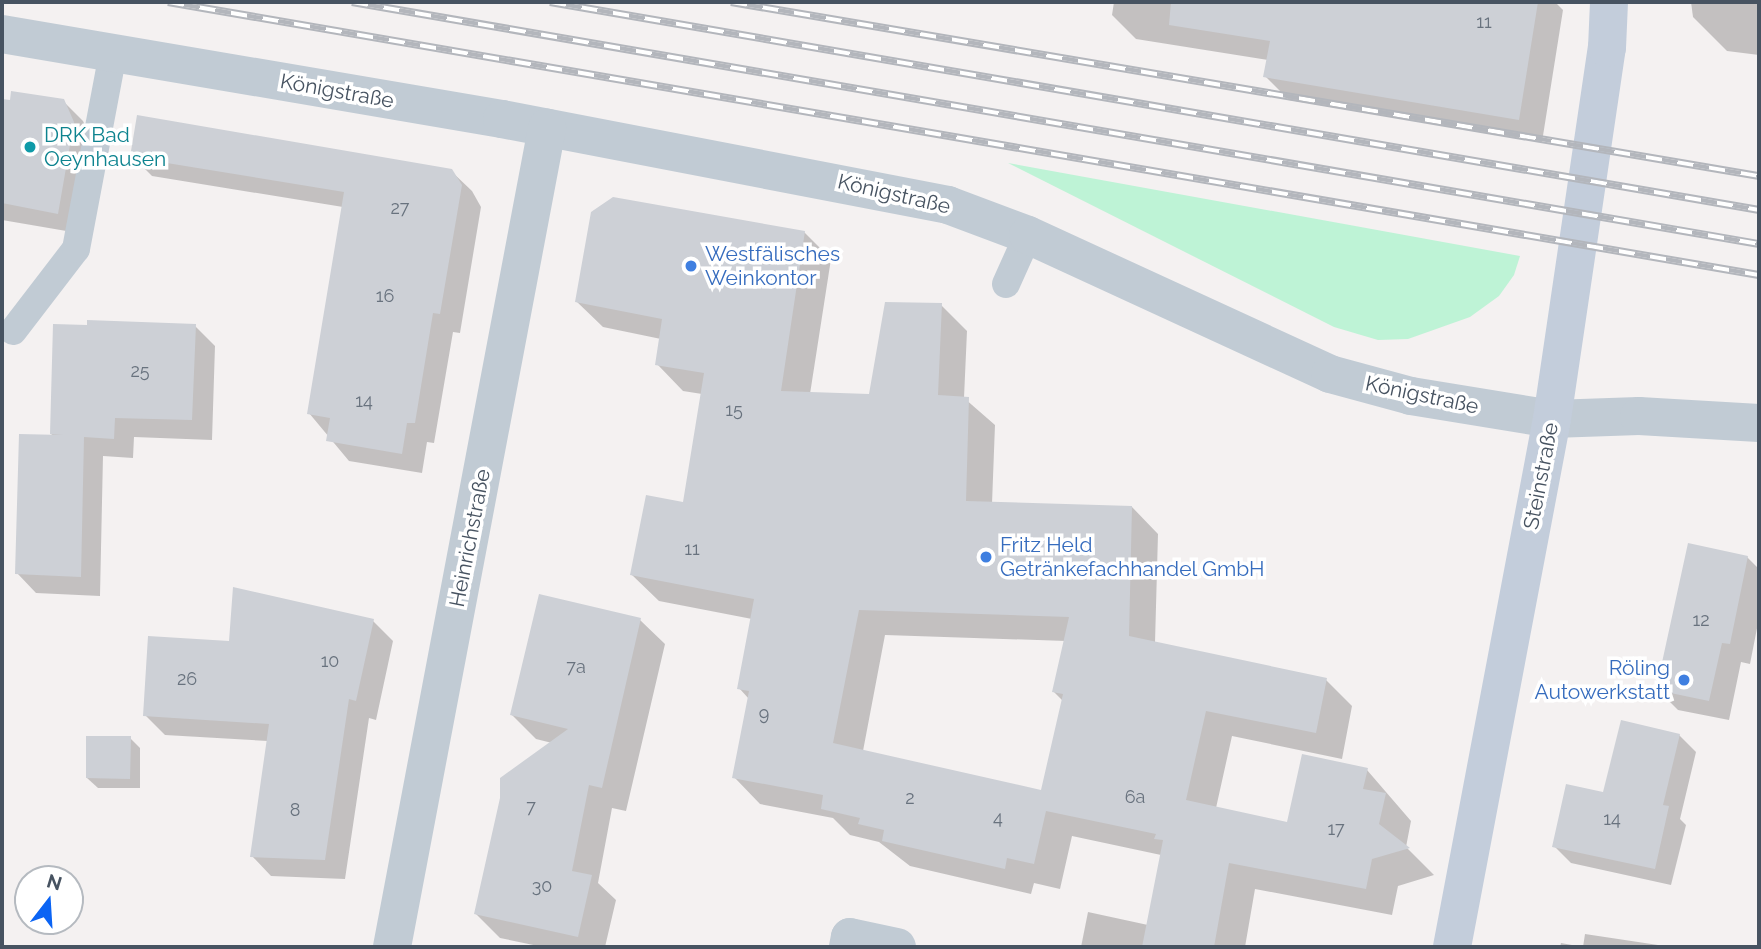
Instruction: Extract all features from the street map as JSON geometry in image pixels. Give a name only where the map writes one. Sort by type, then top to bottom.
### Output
[{"type":"main road","name":"Steinstraße","points":[[1452,947],[1552,419],[1607,48],[1609,2]]},
{"type":"street","name":"Königstraße","points":[[2,34],[858,184],[948,205],[1028,235],[1330,374],[1411,396],[1552,419],[1639,416],[1759,423]]},
{"type":"street","name":"Heinrichstraße","points":[[392,947],[547,128]]},
{"type":"street","points":[[848,947],[850,936],[897,947]]},
{"type":"lane","points":[[13,331],[76,248],[113,53]]},
{"type":"lane","points":[[1006,284],[1028,235]]},
{"type":"green space","points":[[1008,163],[1520,256],[1514,275],[1499,296],[1470,317],[1408,339],[1378,340],[1334,327]]},
{"type":"building","points":[[1171,2],[1538,2],[1519,120],[1263,77],[1270,41],[1169,25]]},
{"type":"building","name":"DRK Bad Oeynhausen","points":[[11,91],[64,99],[74,122],[58,214],[2,203],[2,99],[10,100]]},
{"type":"building","points":[[137,115],[452,169],[462,185],[440,314],[433,313],[415,423],[407,423],[402,454],[326,441],[330,418],[307,414],[344,192],[130,157]]},
{"type":"building","points":[[613,197],[805,231],[781,391],[869,394],[885,302],[942,303],[938,395],[969,397],[966,501],[1132,506],[1129,636],[1327,678],[1316,733],[1206,711],[1186,800],[1287,822],[1302,754],[1368,768],[1363,789],[1386,793],[1379,824],[1410,848],[1372,859],[1366,889],[1229,863],[1214,947],[1142,947],[1163,840],[1154,839],[1156,834],[1046,811],[1034,864],[1007,858],[1005,869],[882,841],[884,830],[858,824],[860,818],[821,809],[823,795],[732,778],[749,691],[737,689],[754,599],[630,575],[646,495],[683,502],[704,373],[655,365],[662,319],[575,302],[591,212]],"holes":[[[859,610],[1069,617],[1052,692],[1063,694],[1041,790],[833,743]]]},
{"type":"building","points":[[87,320],[196,324],[192,420],[115,418],[114,439],[84,437],[81,577],[15,574],[19,434],[63,435],[50,434],[53,324],[87,325]]},
{"type":"building","points":[[1688,543],[1748,556],[1730,644],[1722,643],[1709,701],[1656,690]]},
{"type":"building","points":[[233,587],[374,619],[356,701],[349,699],[325,860],[250,857],[269,724],[143,716],[148,636],[229,641]]},
{"type":"building","points":[[539,594],[641,618],[602,788],[589,785],[572,871],[592,875],[578,937],[474,914],[500,798],[500,778],[568,729],[510,715]]},
{"type":"building","points":[[1621,720],[1680,734],[1663,805],[1669,806],[1655,869],[1552,847],[1566,784],[1603,792]]},
{"type":"building","points":[[86,736],[131,736],[130,779],[86,778]]},
{"type":"railway","points":[[168,2],[1759,275]]},
{"type":"railway","points":[[352,2],[1759,244]]},
{"type":"railway","points":[[550,2],[1759,210]]},
{"type":"railway","points":[[731,2],[1759,176]]},
{"type":"place","name":"DRK Bad Oeynhausen","points":[[30,147]]},
{"type":"place","name":"Westfälisches Weinkontor","points":[[691,266]]},
{"type":"place","name":"Fritz Held Getränkefachhandel GmbH","points":[[986,557]]},
{"type":"place","name":"Röling Autowerkstatt","points":[[1684,680]]}]
